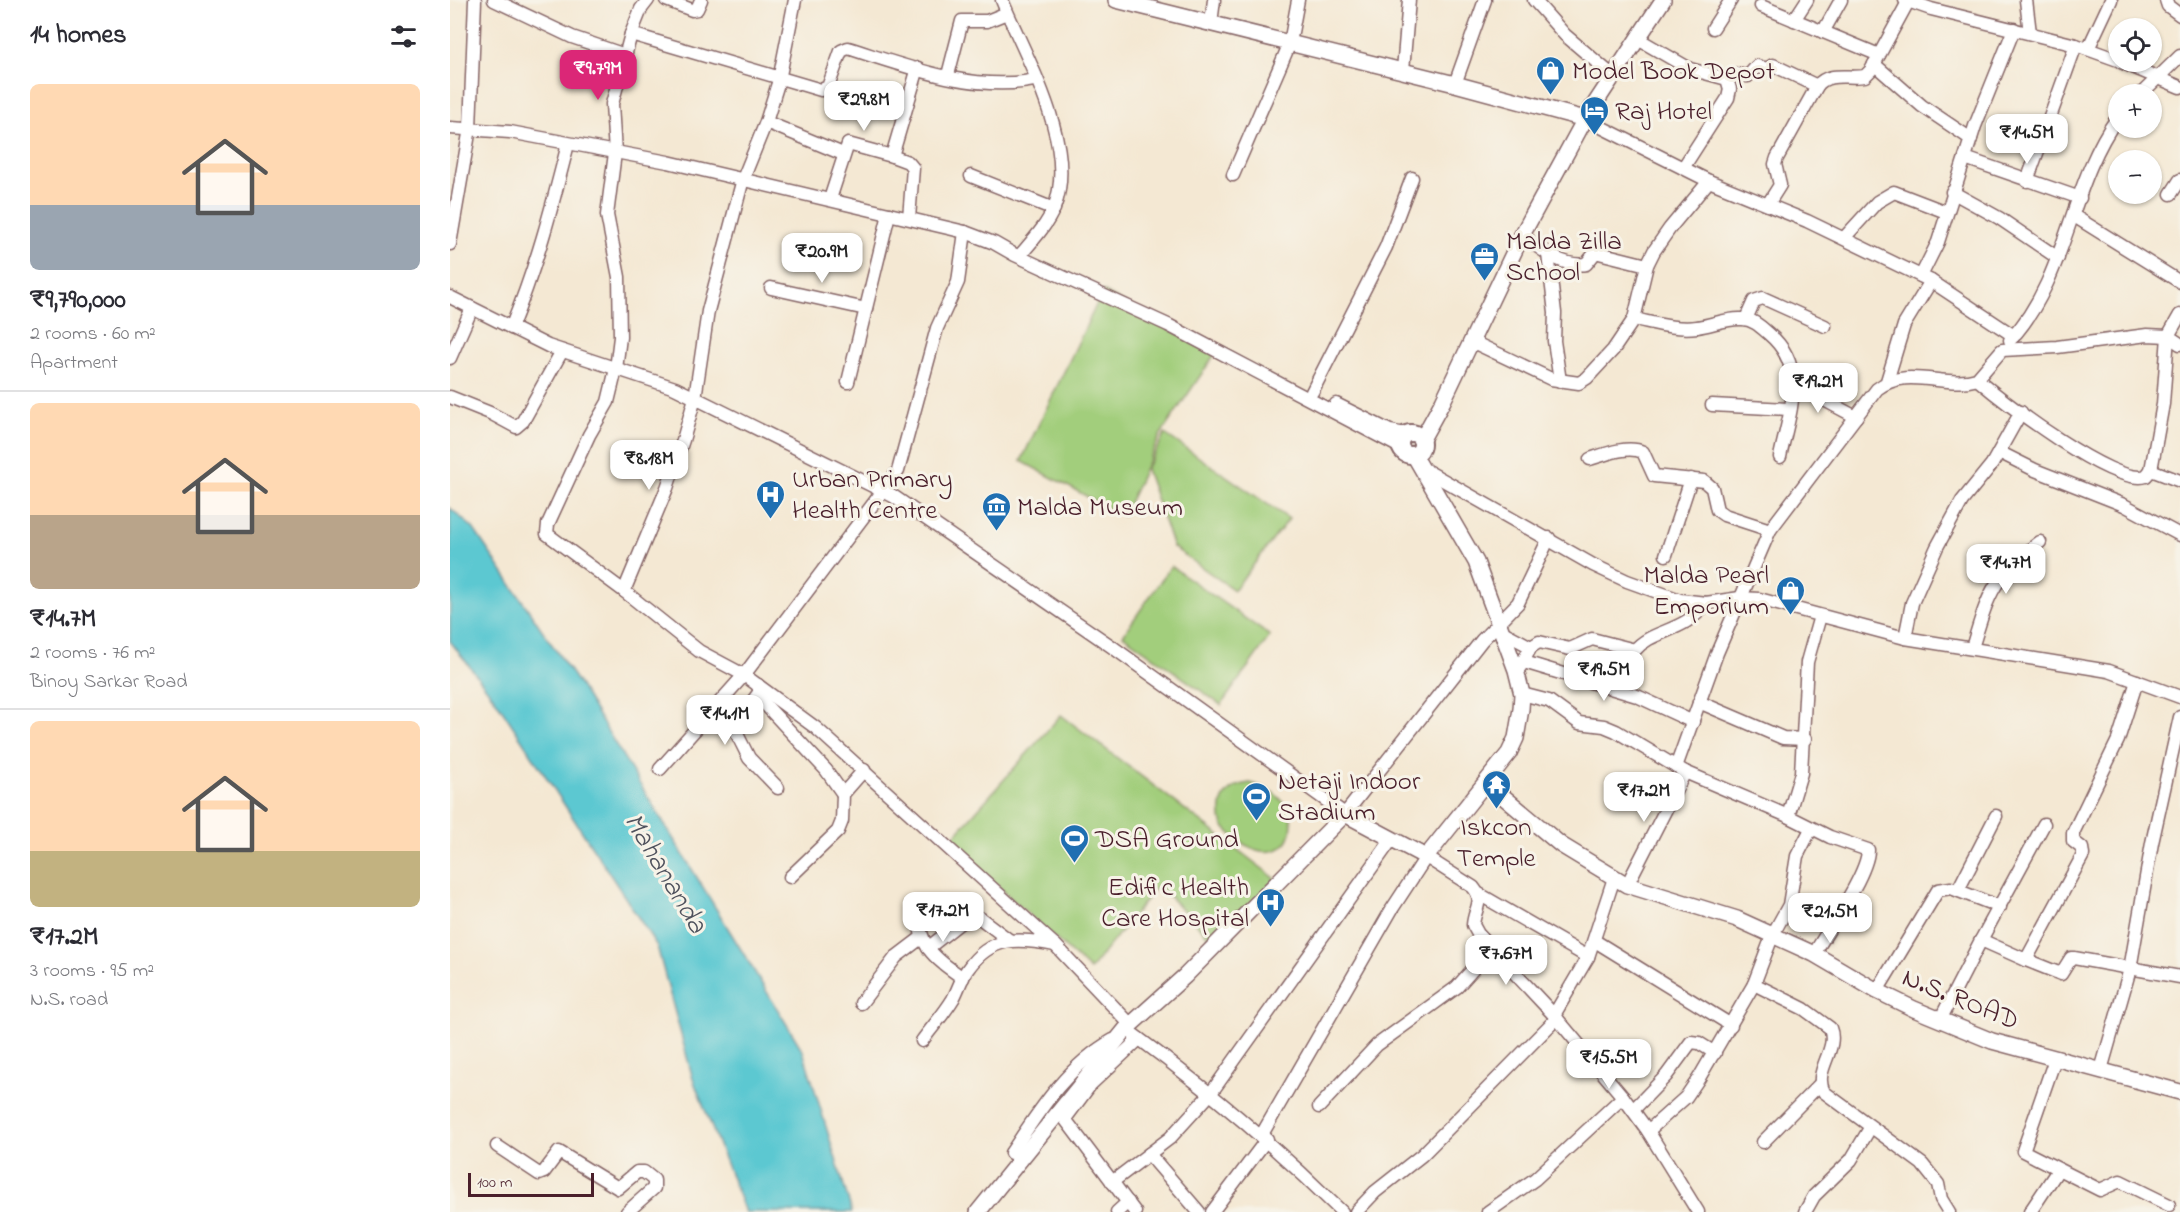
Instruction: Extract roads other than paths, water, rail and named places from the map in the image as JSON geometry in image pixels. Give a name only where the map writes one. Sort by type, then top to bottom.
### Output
[{"type":"main road","points":[[1116,0],[1152,4],[1211,23],[1402,70],[1585,119]]},
{"type":"main road","points":[[978,1212],[1126,1030],[1185,976],[1345,814],[1426,857],[1509,753],[1516,738],[1522,694],[1520,666],[1499,627],[1483,582],[1413,450],[1440,398],[1443,397],[1522,235],[1585,119],[1663,0]]},
{"type":"main road","name":"N.S. ROAD","points":[[1487,783],[1561,845],[1621,882],[1697,905],[1773,934],[1814,954],[1877,991],[1992,1041],[2180,1092]]},
{"type":"street","points":[[450,244],[470,128],[476,0]]},
{"type":"street","points":[[494,0],[572,37],[625,55]]},
{"type":"street","points":[[648,0],[641,9],[631,33],[612,104],[615,153],[607,215],[619,277],[620,337],[616,369],[608,402],[589,435],[546,532],[699,651],[744,675],[758,689],[816,728],[864,770],[967,868],[1056,945],[1126,1030],[1211,1093],[1264,1137],[1342,1212]]},
{"type":"street","points":[[666,0],[692,10],[697,9],[701,0]]},
{"type":"street","points":[[624,591],[667,488],[695,398],[708,311],[743,179],[766,122],[778,80],[795,0]]},
{"type":"street","points":[[1002,0],[1035,80],[1060,152],[1060,184],[1054,208],[1040,231],[1016,252]]},
{"type":"street","points":[[1211,23],[1214,0]]},
{"type":"street","points":[[1233,175],[1290,43],[1298,0]]},
{"type":"street","points":[[1402,70],[1409,0]]},
{"type":"street","points":[[1455,84],[1485,0]]},
{"type":"street","points":[[1534,0],[1565,35],[1613,75]]},
{"type":"street","points":[[1713,28],[1731,0]]},
{"type":"street","points":[[1794,20],[1807,0]]},
{"type":"street","points":[[1823,32],[1841,0]]},
{"type":"street","points":[[2026,0],[2030,33]]},
{"type":"street","points":[[2027,181],[2082,47],[2111,0]]},
{"type":"street","points":[[2166,0],[2168,6],[2180,15]]},
{"type":"street","points":[[1768,204],[1780,184],[1775,164],[1777,158],[1821,80],[1865,76],[1877,59],[1907,1],[1933,5],[2082,47],[2108,57]]},
{"type":"street","points":[[1761,6],[1823,32],[1877,59],[1922,106],[1971,139]]},
{"type":"street","points":[[948,75],[962,21],[987,21],[1007,13]]},
{"type":"street","points":[[1356,1212],[1375,1192],[1422,1155],[1556,1017],[1588,957],[1621,882],[1681,770],[1700,702],[1740,598],[1770,530],[1877,389],[1887,381],[1904,325],[1926,278],[1971,139],[2014,29]]},
{"type":"street","points":[[631,33],[778,80],[825,90],[844,49],[990,83],[1016,84],[1035,80]]},
{"type":"street","points":[[1638,39],[1690,69],[1728,79]]},
{"type":"street","points":[[2152,84],[2180,56]]},
{"type":"street","points":[[1728,79],[1735,74],[1748,76],[1757,66],[1767,69],[1773,65],[1817,86]]},
{"type":"street","points":[[892,156],[918,68]]},
{"type":"street","points":[[2143,72],[2180,87]]},
{"type":"street","points":[[1683,168],[1728,98],[1730,89],[1728,79]]},
{"type":"street","points":[[471,107],[494,131]]},
{"type":"street","points":[[1585,119],[1709,182],[1768,204],[1926,278],[2014,336]]},
{"type":"street","points":[[766,122],[843,154]]},
{"type":"street","points":[[450,128],[494,131],[615,153],[743,179],[965,232],[1112,290],[1390,431],[1413,450]]},
{"type":"street","points":[[1977,379],[2014,336],[2036,302],[2058,258],[2108,131]]},
{"type":"street","points":[[511,328],[536,262],[568,144]]},
{"type":"street","points":[[830,199],[843,154],[851,144],[908,162],[913,168],[909,218]]},
{"type":"street","points":[[1965,158],[2080,198]]},
{"type":"street","points":[[970,176],[1054,208]]},
{"type":"street","points":[[1312,392],[1386,248],[1412,178]]},
{"type":"street","points":[[2170,194],[2180,180]]},
{"type":"street","points":[[1471,341],[1560,381],[1578,383],[1587,378],[1613,350],[1634,319],[1647,265],[1670,228],[1709,182]]},
{"type":"street","points":[[1844,238],[1877,202],[1894,192],[1946,212]]},
{"type":"street","points":[[1952,192],[1999,218],[2058,258]]},
{"type":"street","points":[[848,382],[889,213]]},
{"type":"street","points":[[2074,216],[2180,282]]},
{"type":"street","points":[[660,769],[744,675],[898,471],[905,454],[937,328],[958,282],[965,232]]},
{"type":"street","points":[[1522,235],[1548,254],[1564,261],[1582,265],[1595,253],[1599,253],[1647,265]]},
{"type":"street","points":[[1016,252],[1168,325],[1413,450],[1593,565],[1627,580],[1680,600],[1706,603],[1740,598],[1759,600],[1905,638],[2109,671],[2180,697]]},
{"type":"street","points":[[1548,254],[1549,282],[1555,313],[1554,341],[1560,381]]},
{"type":"street","points":[[771,288],[866,309]]},
{"type":"street","points":[[450,297],[562,351],[654,380],[695,398],[882,491],[1111,646],[1345,814],[1518,603],[1549,538]]},
{"type":"street","points":[[1746,319],[1754,301],[1763,298],[1826,327]]},
{"type":"street","points":[[450,358],[472,308]]},
{"type":"street","points":[[1887,381],[1977,379],[2094,462],[2133,478],[2146,476],[2151,470],[2163,404],[2168,336],[2180,315]]},
{"type":"street","points":[[1634,319],[1671,326],[1695,327],[1732,319],[1746,319],[1758,325],[1780,343],[1793,368],[1794,384],[1780,457]]},
{"type":"street","points":[[2002,350],[2057,347],[2147,334],[2168,336],[2180,344]]},
{"type":"street","points":[[450,397],[490,413],[516,427],[523,421],[562,351]]},
{"type":"street","points":[[1794,384],[1857,417]]},
{"type":"street","points":[[1712,405],[1789,409]]},
{"type":"street","points":[[1905,638],[1912,603],[1921,579],[1962,501],[1999,452],[2021,412]]},
{"type":"street","points":[[1590,459],[1606,453],[1637,449],[1643,452],[1654,476],[1691,478],[1709,484],[1714,504],[1724,515],[1770,530]]},
{"type":"street","points":[[1999,452],[2035,470],[2114,501],[2180,535]]},
{"type":"street","points":[[2151,470],[2180,481]]},
{"type":"street","points":[[1666,555],[1691,478]]},
{"type":"street","points":[[1972,648],[1994,587],[2014,562],[2040,542]]},
{"type":"street","points":[[1618,690],[1628,661],[1635,650],[1657,636],[1693,619],[1706,603]]},
{"type":"street","points":[[1788,816],[1801,773],[1807,662],[1820,616]]},
{"type":"street","points":[[1499,627],[1532,647]]},
{"type":"street","points":[[1635,650],[1592,639],[1570,649],[1539,642],[1532,647],[1520,666],[1618,690],[1660,705],[1693,722]]},
{"type":"street","points":[[2026,960],[2083,855],[2082,848],[2073,841],[2073,833],[2118,740],[2137,681]]},
{"type":"street","points":[[758,689],[743,714],[737,734],[748,758],[778,788]]},
{"type":"street","points":[[758,689],[762,701],[826,770],[843,794],[842,821],[838,831],[790,877]]},
{"type":"street","points":[[1522,694],[1549,701],[1579,723],[1616,730],[1681,770],[1788,816],[1811,829],[1868,850],[1868,858],[1861,873],[1814,954]]},
{"type":"street","points":[[1700,702],[1783,738],[1804,739]]},
{"type":"street","points":[[2101,1070],[2130,969],[2152,843],[2180,717]]},
{"type":"street","points":[[843,794],[864,770]]},
{"type":"street","points":[[1958,890],[1996,816]]},
{"type":"street","points":[[1940,1020],[2044,824]]},
{"type":"street","points":[[1648,1131],[1686,1097],[1715,1053],[1755,984],[1773,934],[1789,905],[1797,856],[1811,829]]},
{"type":"street","points":[[1112,1182],[1170,1138],[1211,1093],[1392,839]]},
{"type":"street","points":[[1212,1212],[1264,1137],[1392,909],[1426,857],[1473,886],[1479,894],[1588,957]]},
{"type":"street","points":[[1877,991],[1938,890],[1945,887],[1958,890],[2000,906]]},
{"type":"street","points":[[1479,894],[1480,904],[1473,925],[1478,934],[1556,1017],[1623,1097],[1648,1131],[1698,1212]]},
{"type":"street","points":[[920,906],[918,919],[925,943],[944,965],[963,978]]},
{"type":"street","points":[[861,1003],[896,957],[925,943],[971,914],[1009,940]]},
{"type":"street","points":[[922,1041],[980,956],[1009,940],[1029,940],[1056,945]]},
{"type":"street","points":[[1981,940],[2061,974],[2068,961],[2074,958],[2180,977]]},
{"type":"street","points":[[1595,941],[1731,1025]]},
{"type":"street","points":[[1319,1107],[1377,1045],[1457,987],[1492,948]]},
{"type":"street","points":[[1755,984],[1804,1009],[1830,1028],[1832,1046],[1820,1084],[1824,1092],[1931,1173],[1949,1212]]},
{"type":"street","points":[[1011,1154],[1057,1089],[1090,1056],[1126,1030]]},
{"type":"street","points":[[1117,1212],[1132,1207],[1066,1122],[1066,1116],[1091,1084],[1139,1039]]},
{"type":"street","points":[[1633,1110],[1666,1076],[1691,1042],[1700,1043],[1715,1053]]},
{"type":"street","points":[[2055,1059],[2023,1151],[2100,1190],[2120,1180],[2169,1205]]},
{"type":"street","points":[[1763,1142],[1820,1084]]},
{"type":"street","points":[[1488,1212],[1535,1179],[1623,1097]]},
{"type":"street","points":[[1805,1212],[1814,1196],[1851,1160],[1870,1128]]},
{"type":"street","points":[[497,1146],[539,1174],[544,1172],[559,1152],[618,1188],[637,1172],[645,1172],[654,1180],[654,1188],[627,1212]]},
{"type":"street","points":[[1149,1154],[1199,1212]]},
{"type":"street","points":[[2030,1212],[2058,1170]]},
{"type":"water","name":"Mahananda","points":[[450,508],[473,528],[580,686],[803,1051],[852,1212],[745,1212],[693,1079],[657,946],[497,702],[450,641]]},
{"type":"place","name":"Model Book Depot","points":[[1551,96]]},
{"type":"place","name":"Raj Hotel","points":[[1594,136]]},
{"type":"place","name":"Malda Zilla School","points":[[1485,282]]},
{"type":"place","name":"Urban Primary Health Centre","points":[[771,520]]},
{"type":"place","name":"Malda Museum","points":[[996,532]]},
{"type":"place","name":"Malda Pearl Emporium","points":[[1790,616]]},
{"type":"place","name":"Iskcon Temple","points":[[1496,810]]},
{"type":"place","name":"Netaji Indoor Stadium","points":[[1257,822]]},
{"type":"place","name":"DSA Ground","points":[[1074,864]]},
{"type":"place","name":"Edific Health Care Hospital","points":[[1270,928]]}]
